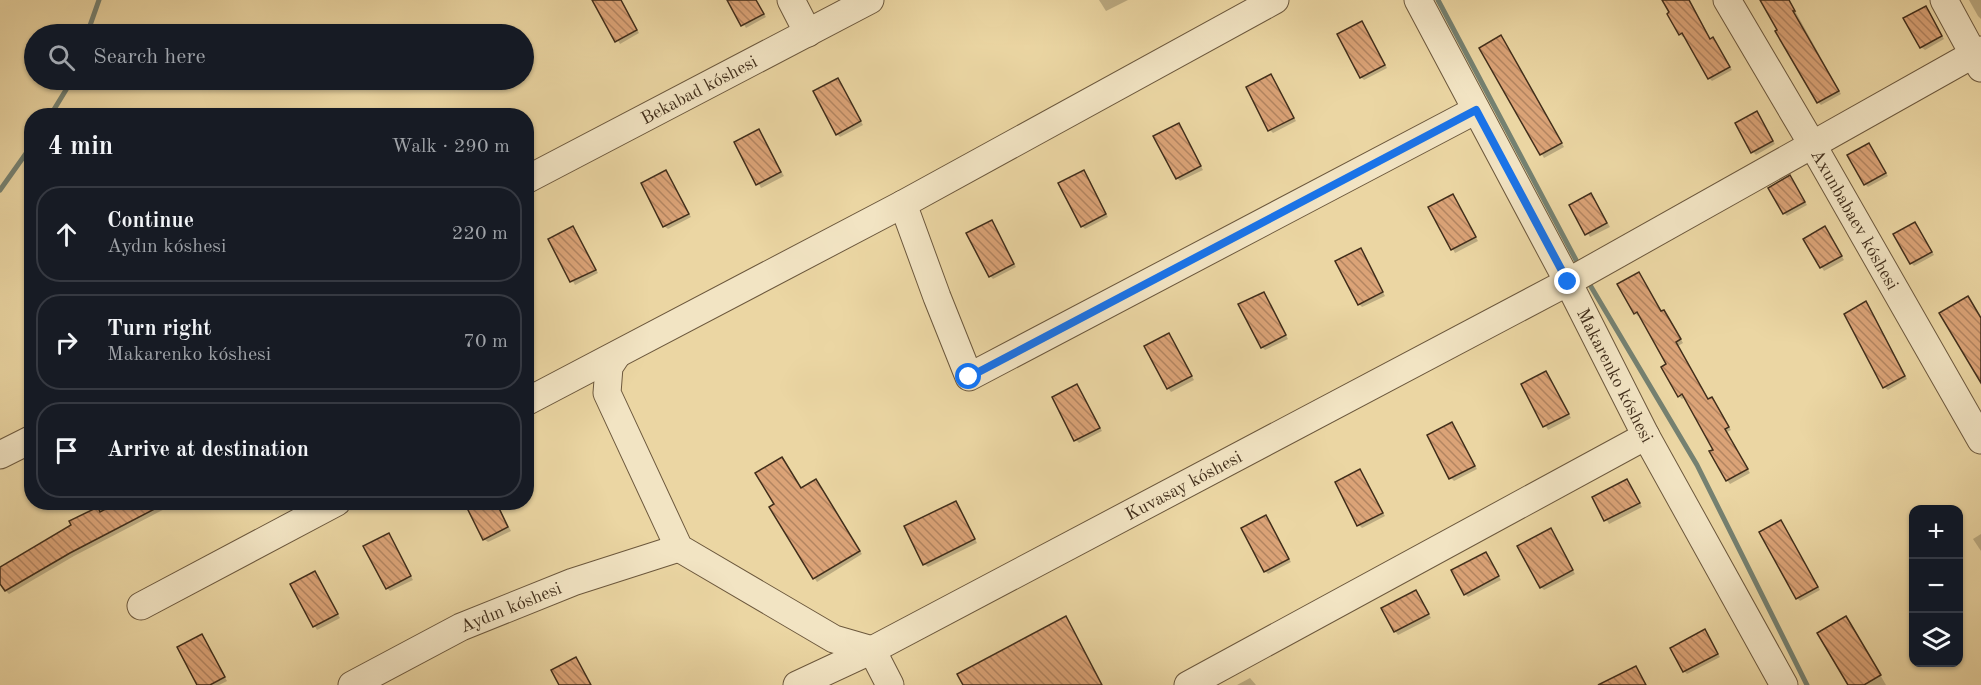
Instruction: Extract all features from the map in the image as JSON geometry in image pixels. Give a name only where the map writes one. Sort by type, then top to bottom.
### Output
[{"type":"street","points":[[790,0],[808,33]]},
{"type":"street","name":"Bekabad kóshesi","points":[[534,176],[870,0]]},
{"type":"street","points":[[534,398],[903,204],[1275,0]]},
{"type":"street","name":"Makarenko kóshesi","points":[[1418,0],[1568,282],[1646,436],[1784,685]]},
{"type":"street","name":"Axunbabaev kóshesi","points":[[1727,0],[1981,440]]},
{"type":"street","points":[[1944,0],[1979,58]]},
{"type":"street","name":"Kuvasay kóshesi","points":[[797,685],[872,650],[1568,282],[1812,144],[1979,58]]},
{"type":"street","points":[[903,204],[969,377],[1476,110]]},
{"type":"street","points":[[617,355],[609,367],[607,393],[679,548],[834,639],[872,650],[890,685]]},
{"type":"street","points":[[1188,685],[1646,436]]},
{"type":"street","points":[[0,455],[24,443]]},
{"type":"street","points":[[141,606],[322,510]]},
{"type":"street","name":"Aydın kóshesi","points":[[352,685],[461,627],[573,582],[679,548]]},
{"type":"building","points":[[592,0],[621,0],[637,30],[615,42]]},
{"type":"building","points":[[727,0],[756,0],[764,14],[741,26]]},
{"type":"building","points":[[1662,0],[1689,0],[1710,39],[1713,37],[1730,67],[1708,79],[1682,33],[1679,35]]},
{"type":"building","points":[[1760,0],[1789,0],[1839,91],[1817,103],[1775,31],[1777,30]]},
{"type":"building","points":[[1926,6],[1942,36],[1920,48],[1903,18]]},
{"type":"building","points":[[1362,21],[1385,65],[1360,78],[1337,34]]},
{"type":"building","points":[[1501,35],[1562,143],[1540,155],[1479,48]]},
{"type":"building","points":[[1271,74],[1294,118],[1268,131],[1246,87]]},
{"type":"building","points":[[838,78],[861,121],[836,135],[813,91]]},
{"type":"building","points":[[1757,111],[1773,141],[1751,153],[1735,123]]},
{"type":"building","points":[[1179,123],[1201,166],[1176,179],[1153,136]]},
{"type":"building","points":[[759,129],[781,172],[756,185],[734,142]]},
{"type":"building","points":[[1869,143],[1886,173],[1864,185],[1847,155]]},
{"type":"building","points":[[666,170],[689,214],[663,227],[641,183]]},
{"type":"building","points":[[1084,170],[1106,214],[1081,227],[1058,183]]},
{"type":"building","points":[[1790,175],[1805,202],[1783,214],[1768,188]]},
{"type":"building","points":[[1591,193],[1607,223],[1585,235],[1569,205]]},
{"type":"building","points":[[1453,194],[1476,237],[1451,250],[1428,207]]},
{"type":"building","points":[[992,220],[1014,264],[989,277],[966,233]]},
{"type":"building","points":[[1915,222],[1932,252],[1910,264],[1893,234]]},
{"type":"building","points":[[573,226],[596,270],[570,282],[548,239]]},
{"type":"building","points":[[1825,226],[1842,256],[1820,268],[1803,239]]},
{"type":"building","points":[[1361,248],[1383,292],[1358,305],[1335,261]]},
{"type":"building","points":[[1639,272],[1661,311],[1664,310],[1681,339],[1676,342],[1708,399],[1712,397],[1729,427],[1725,429],[1748,469],[1726,481],[1709,451],[1713,450],[1682,394],[1678,397],[1661,367],[1666,364],[1637,312],[1634,314],[1617,284]]},
{"type":"building","points":[[1264,292],[1286,335],[1261,348],[1238,304]]},
{"type":"building","points":[[1968,296],[1981,318],[1981,383],[1939,313]]},
{"type":"building","points":[[1866,301],[1905,376],[1883,388],[1844,314]]},
{"type":"building","points":[[1169,333],[1192,376],[1167,389],[1144,346]]},
{"type":"building","points":[[1546,371],[1569,414],[1543,427],[1521,384]]},
{"type":"building","points":[[1077,384],[1100,428],[1074,441],[1052,397]]},
{"type":"building","points":[[1452,422],[1475,466],[1449,479],[1427,435]]},
{"type":"building","points":[[782,457],[801,488],[816,479],[860,551],[813,579],[769,507],[774,504],[755,473]]},
{"type":"building","points":[[1360,469],[1383,513],[1357,526],[1335,482]]},
{"type":"building","points":[[1627,479],[1640,503],[1604,521],[1592,497]]},
{"type":"building","points":[[956,501],[975,539],[923,565],[904,526]]},
{"type":"building","points":[[92,510],[100,512],[104,510],[153,510],[70,553],[5,591],[0,584],[0,567],[71,525],[69,521]]},
{"type":"building","points":[[468,510],[500,510],[508,527],[483,540]]},
{"type":"building","points":[[1266,515],[1289,559],[1264,572],[1241,528]]},
{"type":"building","points":[[1781,520],[1818,587],[1796,599],[1759,532]]},
{"type":"building","points":[[1551,528],[1573,570],[1540,588],[1517,546]]},
{"type":"building","points":[[389,533],[411,576],[386,589],[363,546]]},
{"type":"building","points":[[1486,552],[1499,576],[1464,595],[1451,570]]},
{"type":"building","points":[[315,571],[338,614],[313,627],[290,584]]},
{"type":"building","points":[[1416,590],[1429,614],[1394,632],[1381,608]]},
{"type":"building","points":[[1066,616],[1102,685],[963,685],[957,674]]},
{"type":"building","points":[[1846,616],[1881,675],[1864,685],[1848,685],[1817,633]]},
{"type":"building","points":[[1705,629],[1718,654],[1683,672],[1670,648]]},
{"type":"building","points":[[202,634],[225,677],[210,685],[197,685],[177,647]]},
{"type":"building","points":[[576,657],[591,685],[559,685],[551,670]]},
{"type":"building","points":[[1636,666],[1646,685],[1598,685]]},
{"type":"waterway","points":[[91,24],[99,0]]},
{"type":"waterway","points":[[1438,0],[1576,260]]},
{"type":"waterway","points":[[55,108],[66,90]]},
{"type":"waterway","points":[[0,190],[24,156]]},
{"type":"waterway","points":[[1590,285],[1697,465],[1807,685]]},
{"type":"route","points":[[969,377],[1476,110],[1568,282]]}]
